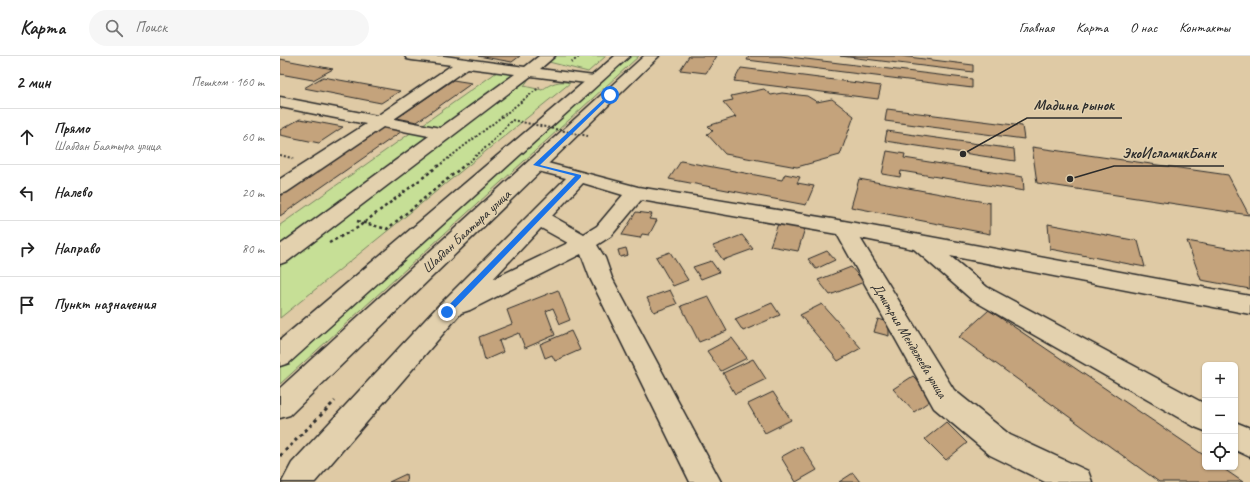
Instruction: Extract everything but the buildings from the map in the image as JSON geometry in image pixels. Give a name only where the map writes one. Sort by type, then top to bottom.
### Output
[{"type":"street","points":[[412,56],[594,80]]},
{"type":"street","points":[[280,256],[548,56]]},
{"type":"street","name":"Шабдан Баатыра улица","points":[[280,355],[623,56]]},
{"type":"street","name":"Шабдан Баатыра улица","points":[[280,406],[652,56]]},
{"type":"street","points":[[280,188],[381,122],[465,63]]},
{"type":"street","points":[[280,102],[443,134]]},
{"type":"street","points":[[536,165],[636,193],[844,228],[1250,305]]},
{"type":"street","points":[[297,482],[447,312],[579,176]]},
{"type":"street","points":[[447,312],[584,243],[604,231],[636,193]]},
{"type":"street","points":[[538,218],[584,243],[594,258],[600,278],[706,482]]},
{"type":"street","name":"Дмитрия Менделеева улица","points":[[844,228],[944,399],[1000,445],[1077,482]]},
{"type":"street","points":[[920,242],[979,293],[1202,416]]},
{"type":"street","points":[[280,340],[306,333]]},
{"type":"street","points":[[1238,437],[1250,443]]},
{"type":"path","points":[[326,245],[364,223],[544,84]]},
{"type":"path","points":[[335,215],[388,229],[490,144],[512,120],[588,136]]},
{"type":"green space","points":[[553,56],[606,56],[588,72],[545,61]]},
{"type":"green space","points":[[628,56],[639,56],[280,384],[280,366]]},
{"type":"green space","points":[[497,72],[526,76],[528,80],[524,86],[542,90],[556,83],[570,83],[280,318],[280,225]]},
{"type":"place","name":"Мадина рынок","points":[[963,154]]},
{"type":"place","name":"ЭкоИсламикБанк","points":[[1070,179]]},
{"type":"route","points":[[447,312],[579,176],[536,165],[610,95]]}]
